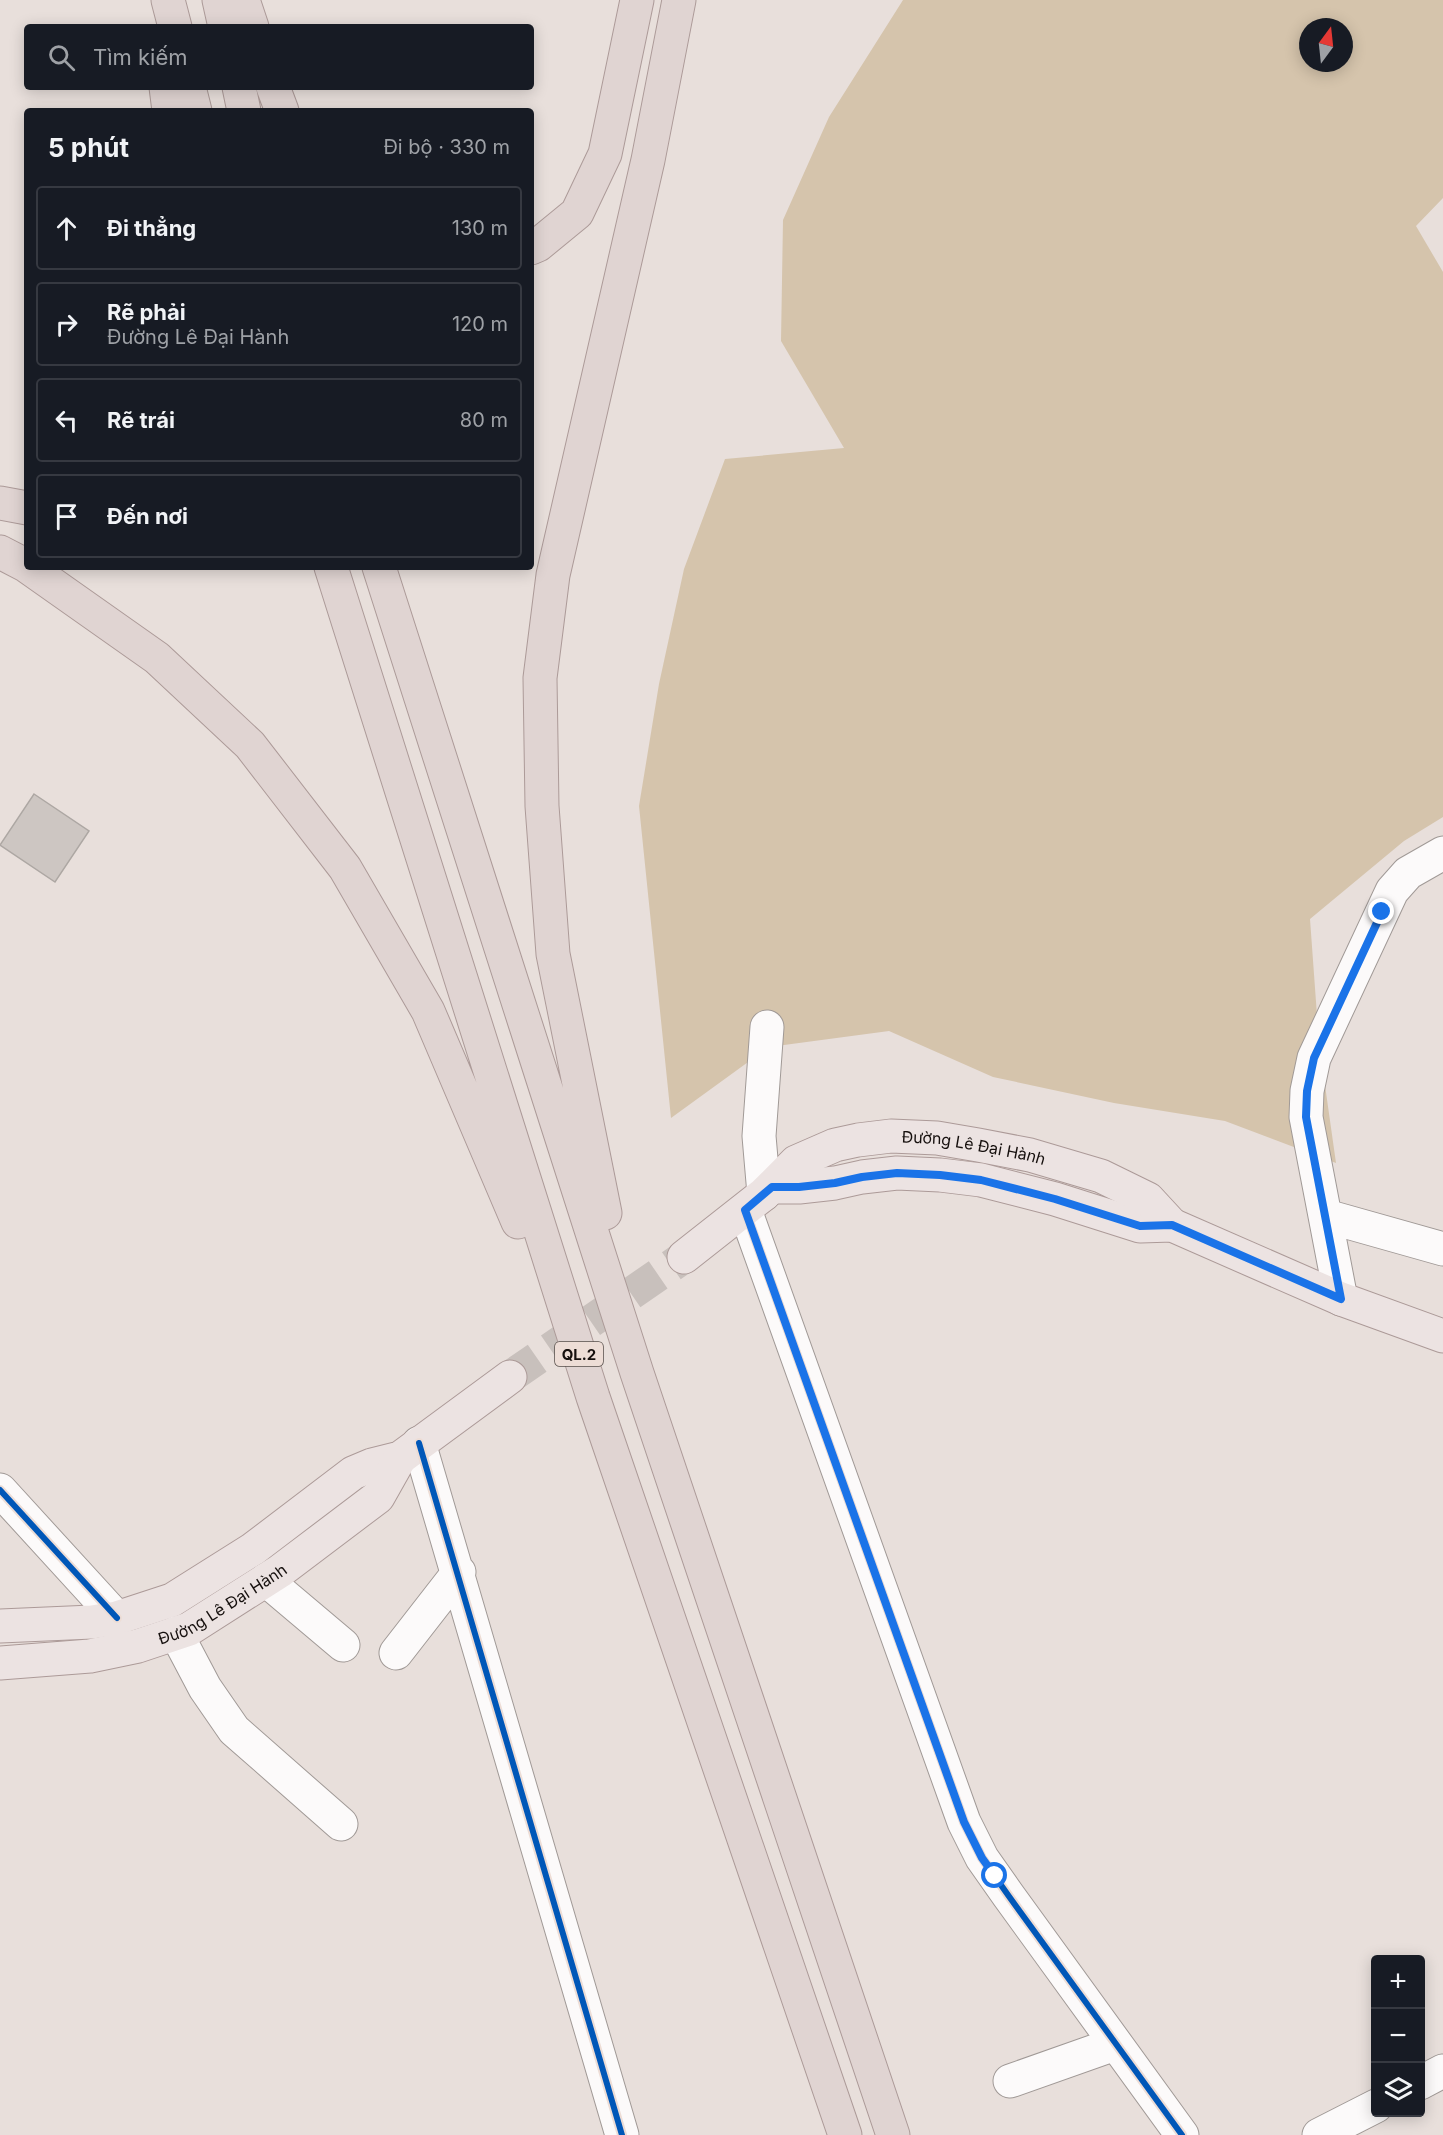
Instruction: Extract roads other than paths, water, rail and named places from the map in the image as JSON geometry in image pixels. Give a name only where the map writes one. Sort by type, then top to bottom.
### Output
[{"type":"highway","points":[[152,0],[156,24]]},
{"type":"highway","points":[[168,0],[174,24]]},
{"type":"highway","points":[[219,0],[224,24]]},
{"type":"highway","points":[[243,0],[251,24]]},
{"type":"highway","points":[[534,247],[577,213],[605,154],[637,0]]},
{"type":"highway","points":[[637,1373],[553,954],[542,806],[540,678],[553,574],[648,160],[680,0]]},
{"type":"highway","points":[[166,90],[170,108]]},
{"type":"highway","points":[[190,90],[194,108]]},
{"type":"highway","points":[[240,90],[243,108]]},
{"type":"highway","points":[[274,90],[281,108]]},
{"type":"highway","points":[[0,503],[24,507]]},
{"type":"highway","points":[[0,552],[24,565]]},
{"type":"highway","points":[[31,570],[157,658],[250,745],[345,868],[428,1011],[593,1397]]},
{"type":"highway","name":"QL.2","points":[[332,570],[593,1397],[844,2135]]},
{"type":"highway","name":"QL.2","points":[[381,570],[637,1373],[893,2135]]},
{"type":"main road","name":"Đường Lê Đại Hành","points":[[684,1257],[761,1197],[796,1161],[835,1145],[858,1140],[891,1136],[937,1138],[1030,1155],[1101,1176],[1148,1199],[1172,1225],[1341,1299],[1443,1336]]},
{"type":"main road","name":"Đường Lê Đại Hành","points":[[0,1626],[92,1622],[117,1618],[172,1600],[253,1550],[353,1473],[410,1450],[510,1377]]},
{"type":"main road","name":"Đường Lê Đại Hành","points":[[0,1663],[90,1656],[138,1646],[189,1629],[266,1580],[378,1497],[410,1450]]},
{"type":"street","points":[[1341,1299],[1306,1117],[1307,1091],[1314,1058],[1392,891],[1408,873],[1443,853]]},
{"type":"street","points":[[767,1027],[759,1136],[761,1197],[964,1822],[989,1867],[1182,2135]]},
{"type":"street","points":[[1326,1216],[1443,1249]]},
{"type":"street","points":[[410,1450],[459,1572],[622,2135]]},
{"type":"street","points":[[7,1506],[117,1618]]},
{"type":"street","points":[[396,1653],[459,1572]]},
{"type":"street","points":[[266,1580],[343,1645]]},
{"type":"street","points":[[176,1634],[220,1712],[234,1730],[341,1824]]},
{"type":"street","points":[[1010,2080],[1115,2044]]},
{"type":"street","points":[[1425,2080],[1443,2071]]},
{"type":"street","points":[[1319,2135],[1371,2109]]},
{"type":"tunnel","points":[[510,1377],[684,1257]]}]
